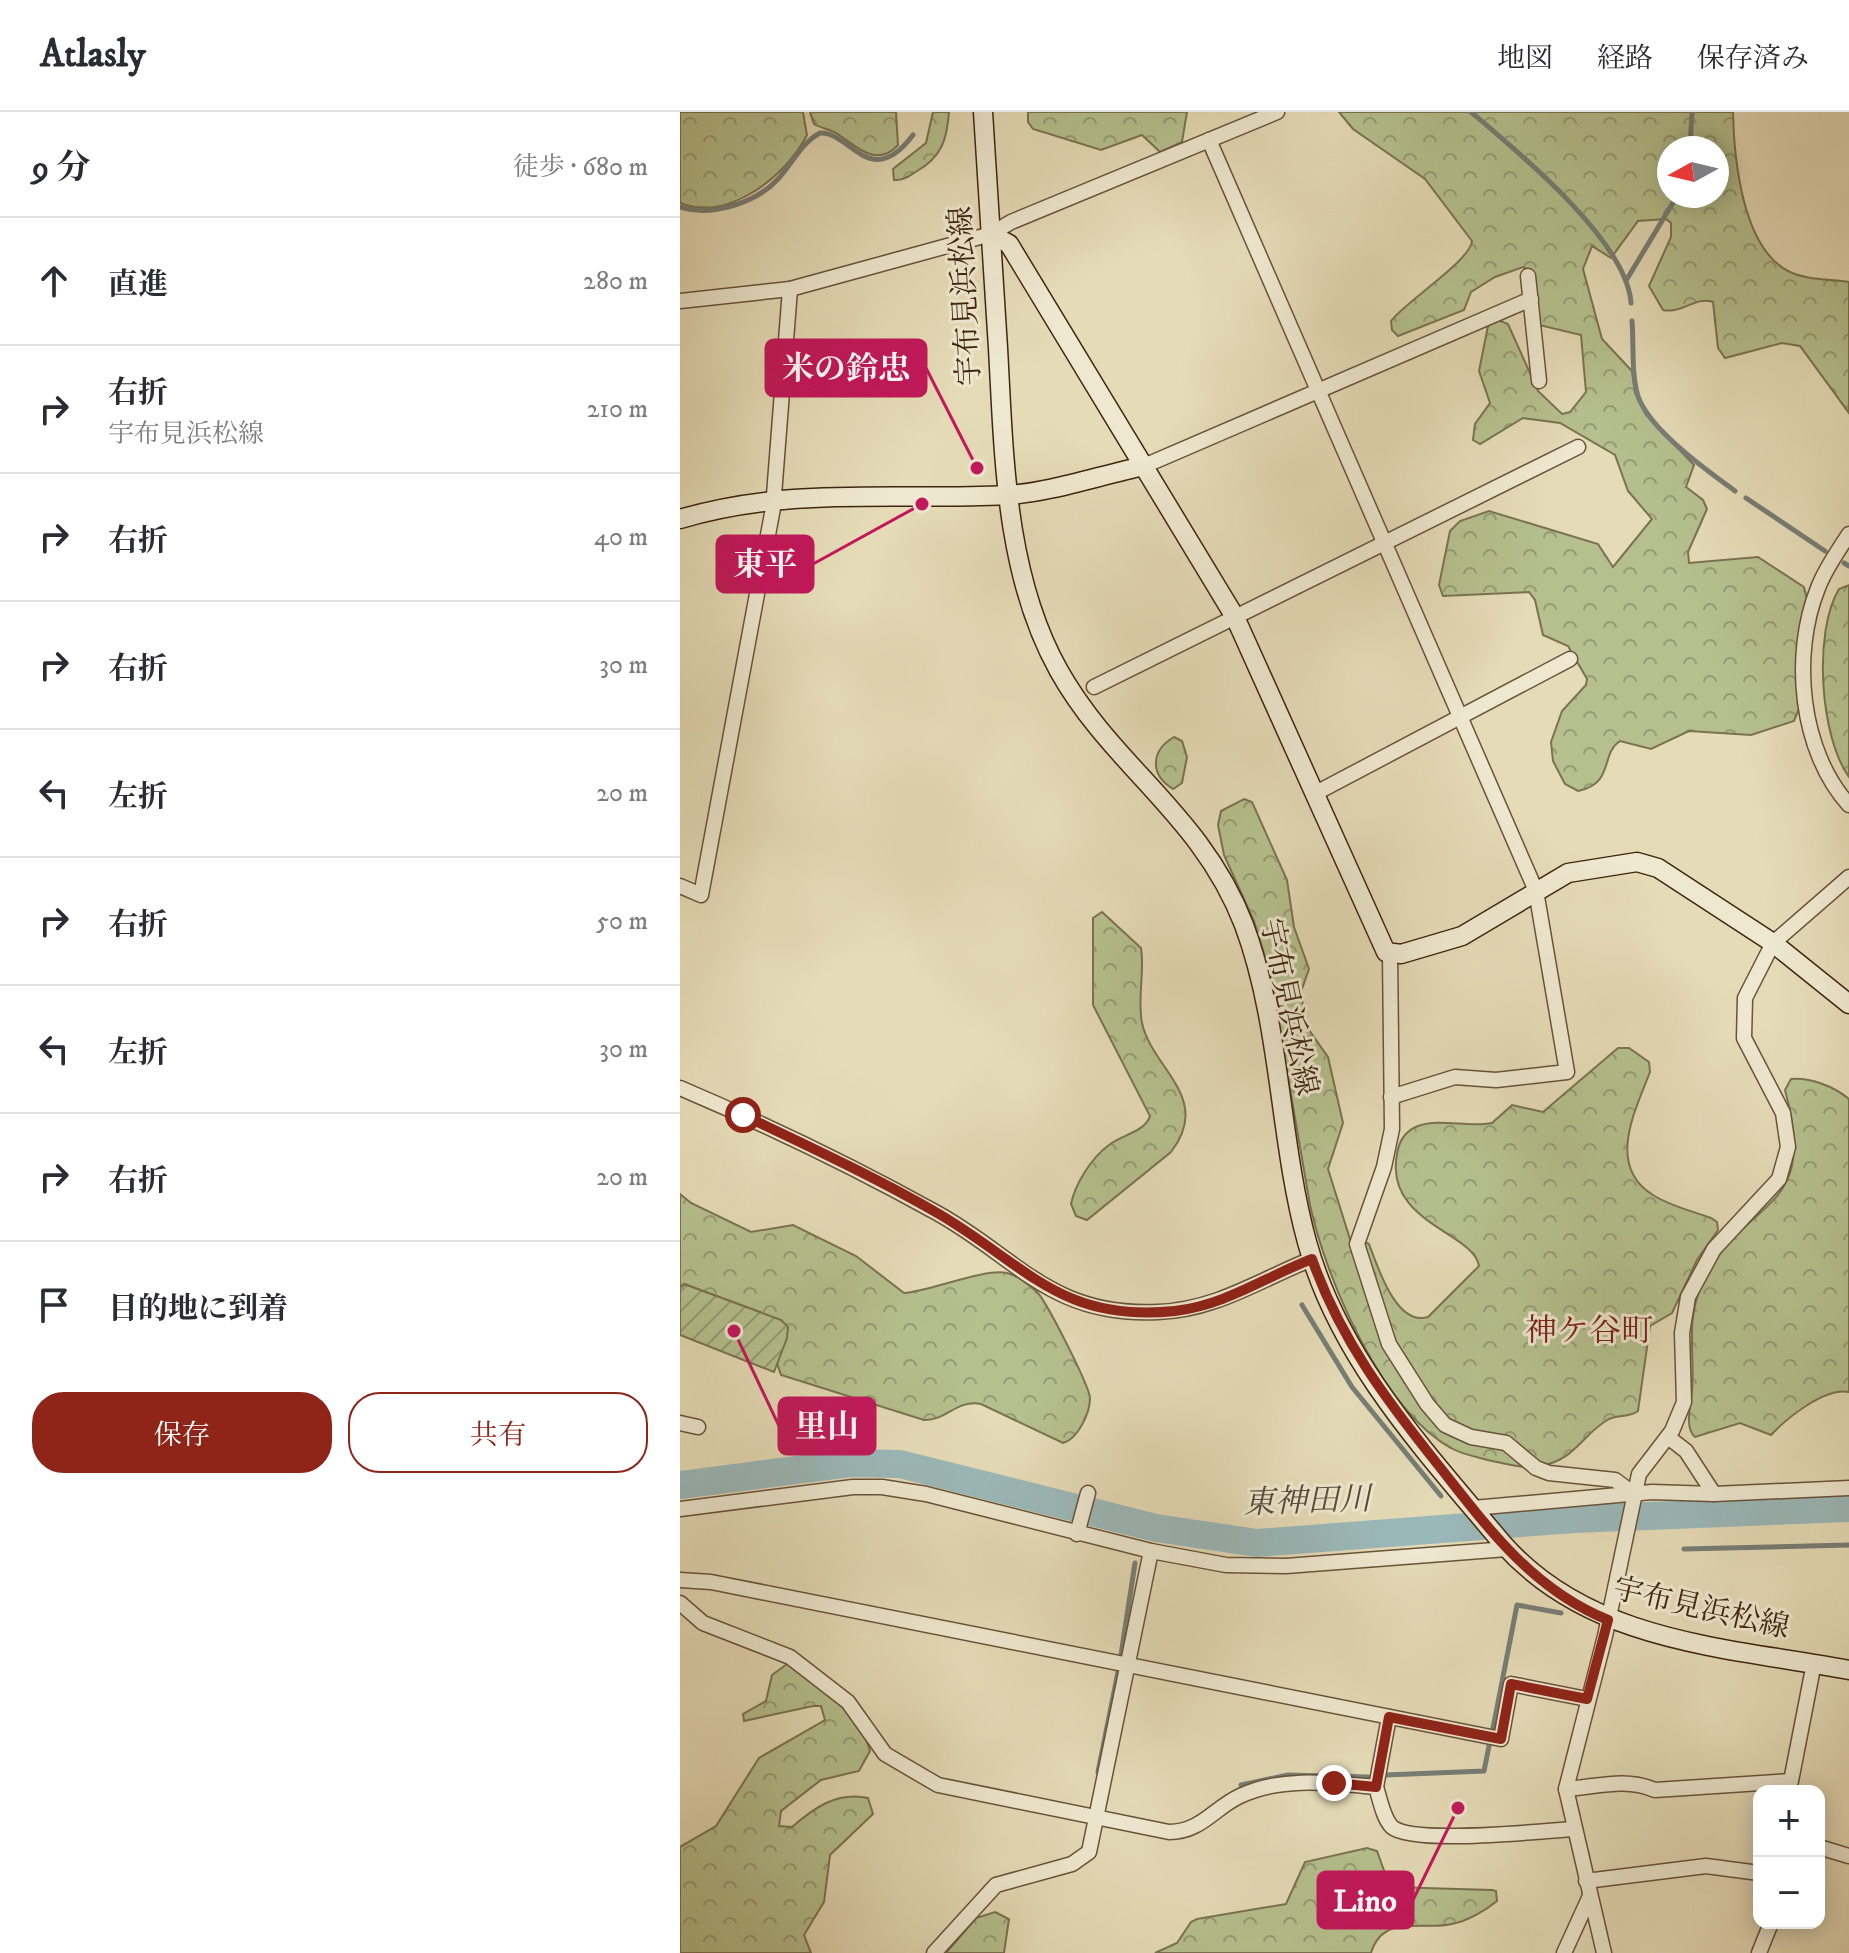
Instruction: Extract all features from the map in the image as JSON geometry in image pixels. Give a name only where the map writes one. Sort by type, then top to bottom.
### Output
[{"type":"main road","name":"宇布見浜松線","points":[[983,112],[1009,495],[1027,596],[1059,671],[1093,721],[1193,833],[1222,877],[1244,925],[1258,976],[1299,1207],[1312,1259],[1332,1308],[1367,1374],[1505,1547],[1550,1589],[1608,1620],[1663,1635],[1849,1670]]},
{"type":"main road","points":[[991,234],[1009,244],[1235,617],[1382,945],[1390,954],[1462,936],[1536,891],[1579,870],[1644,863],[1658,868],[1773,943],[1849,1004]]},
{"type":"main road","points":[[680,519],[774,498],[1009,495],[1144,466]]},
{"type":"street","points":[[680,301],[790,289],[991,234],[1011,222],[1277,112]]},
{"type":"street","points":[[1209,140],[1536,891],[1567,1072],[1496,1080],[1455,1077],[1391,1097]]},
{"type":"street","points":[[1528,276],[1539,381]]},
{"type":"street","points":[[680,886],[701,895],[774,498],[790,289]]},
{"type":"street","points":[[1144,466],[1531,299]]},
{"type":"street","points":[[1094,687],[1578,447]]},
{"type":"street","points":[[1849,534],[1815,596],[1805,668],[1808,711],[1818,758],[1828,781],[1849,805]]},
{"type":"street","points":[[1314,794],[1570,659]]},
{"type":"street","points":[[1604,1953],[1566,1789],[1644,1463],[1668,1437],[1684,1402],[1682,1333],[1695,1280],[1714,1249],[1770,1193],[1786,1163],[1787,1130],[1783,1113],[1748,1051],[1742,1024],[1749,985],[1773,943],[1849,877]]},
{"type":"street","points":[[1390,954],[1389,1148],[1357,1244],[1393,1351],[1427,1404],[1445,1425],[1471,1437],[1506,1443],[1536,1468],[1549,1473],[1615,1480],[1634,1496]]},
{"type":"street","points":[[680,1088],[761,1124],[936,1212],[1033,1280],[1098,1306],[1147,1312],[1197,1307],[1235,1296],[1312,1259]]},
{"type":"street","points":[[680,1423],[698,1427]]},
{"type":"street","points":[[1668,1437],[1686,1451],[1714,1494]]},
{"type":"street","points":[[680,1509],[853,1487],[882,1487],[926,1494],[1151,1551],[1226,1565],[1271,1567],[1505,1547]]},
{"type":"street","points":[[1474,1509],[1634,1496],[1849,1488]]},
{"type":"street","points":[[1078,1532],[1088,1493]]},
{"type":"street","points":[[934,1953],[996,1885],[1081,1860],[1089,1852],[1099,1818],[1151,1551]]},
{"type":"street","points":[[680,1580],[711,1582],[1501,1739],[1511,1684],[1587,1699]]},
{"type":"street","points":[[680,1603],[703,1623],[790,1657],[848,1702],[885,1754],[938,1785],[1181,1832],[1201,1824],[1237,1797],[1271,1786],[1319,1783],[1376,1787]]},
{"type":"street","points":[[1566,1789],[1598,1787],[1605,1783],[1638,1783],[1655,1790],[1791,1781],[1814,1663]]},
{"type":"street","points":[[1389,1717],[1376,1787],[1389,1824],[1403,1832],[1433,1836],[1574,1829]]},
{"type":"street","points":[[1825,1849],[1849,1856]]},
{"type":"street","points":[[1586,1881],[1706,1866],[1753,1872]]},
{"type":"street","points":[[1564,1953],[1590,1896]]},
{"type":"street","points":[[1759,1953],[1769,1929]]},
{"type":"green space","points":[[680,112],[803,112],[807,135],[785,166],[754,192],[718,206],[699,207],[680,203]]},
{"type":"green space","points":[[810,112],[896,112],[898,145],[882,155],[867,153],[836,133],[814,124]]},
{"type":"green space","points":[[933,112],[949,112],[947,131],[938,153],[906,178],[894,180],[893,169],[926,143]]},
{"type":"green space","points":[[1028,112],[1187,112],[1182,142],[1160,152],[1142,135],[1101,150],[1033,129],[1028,122]]},
{"type":"green space","points":[[1339,112],[1733,112],[1739,176],[1751,222],[1760,242],[1772,259],[1788,271],[1810,278],[1849,282],[1849,413],[1800,346],[1782,343],[1725,358],[1718,348],[1713,302],[1701,301],[1676,310],[1663,310],[1649,286],[1671,237],[1671,223],[1666,219],[1638,221],[1611,258],[1592,246],[1583,269],[1602,339],[1632,371],[1635,393],[1646,415],[1694,465],[1686,487],[1703,500],[1707,509],[1688,552],[1689,563],[1758,557],[1804,587],[1807,599],[1801,704],[1794,721],[1751,735],[1689,731],[1651,749],[1620,741],[1610,753],[1597,782],[1578,791],[1565,784],[1553,761],[1551,742],[1562,711],[1586,685],[1587,679],[1568,646],[1543,635],[1535,600],[1529,592],[1443,596],[1439,585],[1450,531],[1460,521],[1489,511],[1598,544],[1613,567],[1652,519],[1628,491],[1615,455],[1560,423],[1523,418],[1480,444],[1473,440],[1475,424],[1490,403],[1479,371],[1488,326],[1498,320],[1508,324],[1538,391],[1562,414],[1570,412],[1586,392],[1581,335],[1539,325],[1533,273],[1523,267],[1495,277],[1471,292],[1464,310],[1398,336],[1392,330],[1391,321],[1398,313],[1461,259],[1472,241],[1425,179],[1353,129]]},
{"type":"green space","points":[[1849,585],[1849,777],[1839,759],[1826,711],[1823,657],[1831,608],[1839,589]]},
{"type":"green space","points":[[1174,737],[1182,741],[1187,757],[1182,783],[1173,789],[1160,777],[1156,763],[1160,749]]},
{"type":"green space","points":[[1244,799],[1252,802],[1287,880],[1294,927],[1309,969],[1302,989],[1303,1014],[1309,1030],[1328,1057],[1343,1123],[1328,1169],[1355,1255],[1365,1242],[1369,1244],[1383,1279],[1397,1304],[1406,1313],[1417,1318],[1428,1317],[1479,1266],[1474,1254],[1416,1211],[1404,1196],[1397,1177],[1397,1154],[1406,1134],[1413,1128],[1427,1124],[1492,1123],[1512,1105],[1543,1112],[1618,1048],[1629,1048],[1649,1062],[1650,1072],[1628,1137],[1627,1154],[1631,1169],[1639,1183],[1653,1195],[1711,1218],[1717,1222],[1718,1230],[1697,1260],[1672,1313],[1650,1326],[1638,1411],[1609,1419],[1571,1452],[1552,1463],[1522,1467],[1471,1456],[1451,1448],[1426,1430],[1380,1374],[1343,1304],[1310,1205],[1270,973],[1254,921],[1224,855],[1218,825],[1221,811]]},
{"type":"green space","points":[[1102,912],[1141,948],[1142,1023],[1148,1040],[1176,1084],[1186,1116],[1182,1133],[1171,1152],[1087,1220],[1076,1216],[1071,1204],[1085,1172],[1096,1156],[1143,1126],[1150,1116],[1093,1005],[1093,918]]},
{"type":"green space","points":[[1791,1079],[1822,1084],[1849,1099],[1849,1392],[1829,1394],[1818,1399],[1771,1435],[1740,1423],[1695,1437],[1689,1416],[1693,1377],[1692,1322],[1697,1296],[1720,1254],[1773,1201],[1786,1183],[1793,1161],[1793,1131],[1785,1090]]},
{"type":"green space","points":[[680,1194],[691,1203],[751,1232],[793,1225],[856,1256],[904,1293],[997,1272],[1019,1278],[1043,1300],[1083,1378],[1090,1398],[1082,1425],[1074,1436],[1063,1443],[981,1404],[965,1405],[924,1420],[781,1375],[777,1363],[788,1328],[781,1320],[684,1284],[680,1288]]},
{"type":"green space","points":[[684,1284],[781,1320],[788,1327],[787,1338],[774,1372],[680,1335],[680,1288]]},
{"type":"green space","points":[[787,1664],[812,1677],[837,1700],[858,1726],[870,1751],[859,1771],[821,1780],[781,1811],[779,1826],[792,1827],[827,1803],[846,1797],[868,1798],[873,1814],[830,1855],[824,1902],[804,1935],[811,1953],[680,1953],[680,1847],[716,1826],[759,1758],[825,1720],[821,1706],[813,1706],[744,1721],[743,1714],[766,1701],[772,1675]]},
{"type":"green space","points":[[1367,1848],[1377,1851],[1390,1887],[1492,1890],[1496,1891],[1497,1901],[1458,1923],[1394,1928],[1377,1941],[1371,1953],[1155,1953],[1177,1943],[1191,1922],[1197,1919],[1286,1904],[1305,1862]]},
{"type":"green space","points":[[995,1912],[1009,1919],[1004,1953],[946,1953],[976,1918]]},
{"type":"waterway","points":[[1471,112],[1541,173],[1591,226],[1611,252],[1625,279],[1631,303]]},
{"type":"waterway","points":[[1691,136],[1692,112]]},
{"type":"waterway","points":[[680,207],[719,209],[758,195],[769,188],[802,148],[820,133],[831,135],[873,159],[885,158],[898,151],[913,135]]},
{"type":"waterway","points":[[1627,279],[1670,208]]},
{"type":"waterway","points":[[1632,321],[1634,378],[1644,409],[1680,448],[1735,491]]},
{"type":"waterway","points":[[1746,498],[1825,551]]},
{"type":"waterway","points":[[1844,563],[1849,566]]},
{"type":"waterway","points":[[1302,1305],[1352,1387],[1441,1496]]},
{"type":"waterway","name":"東神田川","points":[[680,1485],[851,1463],[900,1464],[1156,1528],[1257,1543],[1574,1519],[1849,1508]]},
{"type":"waterway","name":"東神田川","points":[[1443,1522],[1443,1530]]},
{"type":"waterway","points":[[1684,1549],[1849,1545]]},
{"type":"waterway","points":[[1121,1655],[1135,1563]]},
{"type":"waterway","points":[[1493,1728],[1517,1605],[1561,1613]]},
{"type":"waterway","points":[[1098,1772],[1118,1672]]},
{"type":"waterway","points":[[1386,1775],[1484,1771],[1489,1746]]},
{"type":"waterway","points":[[1241,1785],[1288,1775],[1368,1777]]},
{"type":"place","name":"米の鈴忠","points":[[977,468]]},
{"type":"place","name":"東平","points":[[922,504]]},
{"type":"place","name":"里山","points":[[734,1331]]},
{"type":"place","name":"Lino","points":[[1458,1808]]},
{"type":"district","name":"神ケ谷町","points":[[1589,1332]]},
{"type":"route","points":[[743,1115],[936,1212],[1024,1275],[1078,1301],[1117,1310],[1177,1311],[1235,1296],[1312,1259],[1324,1292],[1367,1374],[1513,1557],[1564,1598],[1608,1620],[1587,1699],[1511,1684],[1501,1739],[1389,1717],[1376,1787],[1334,1783]]}]
